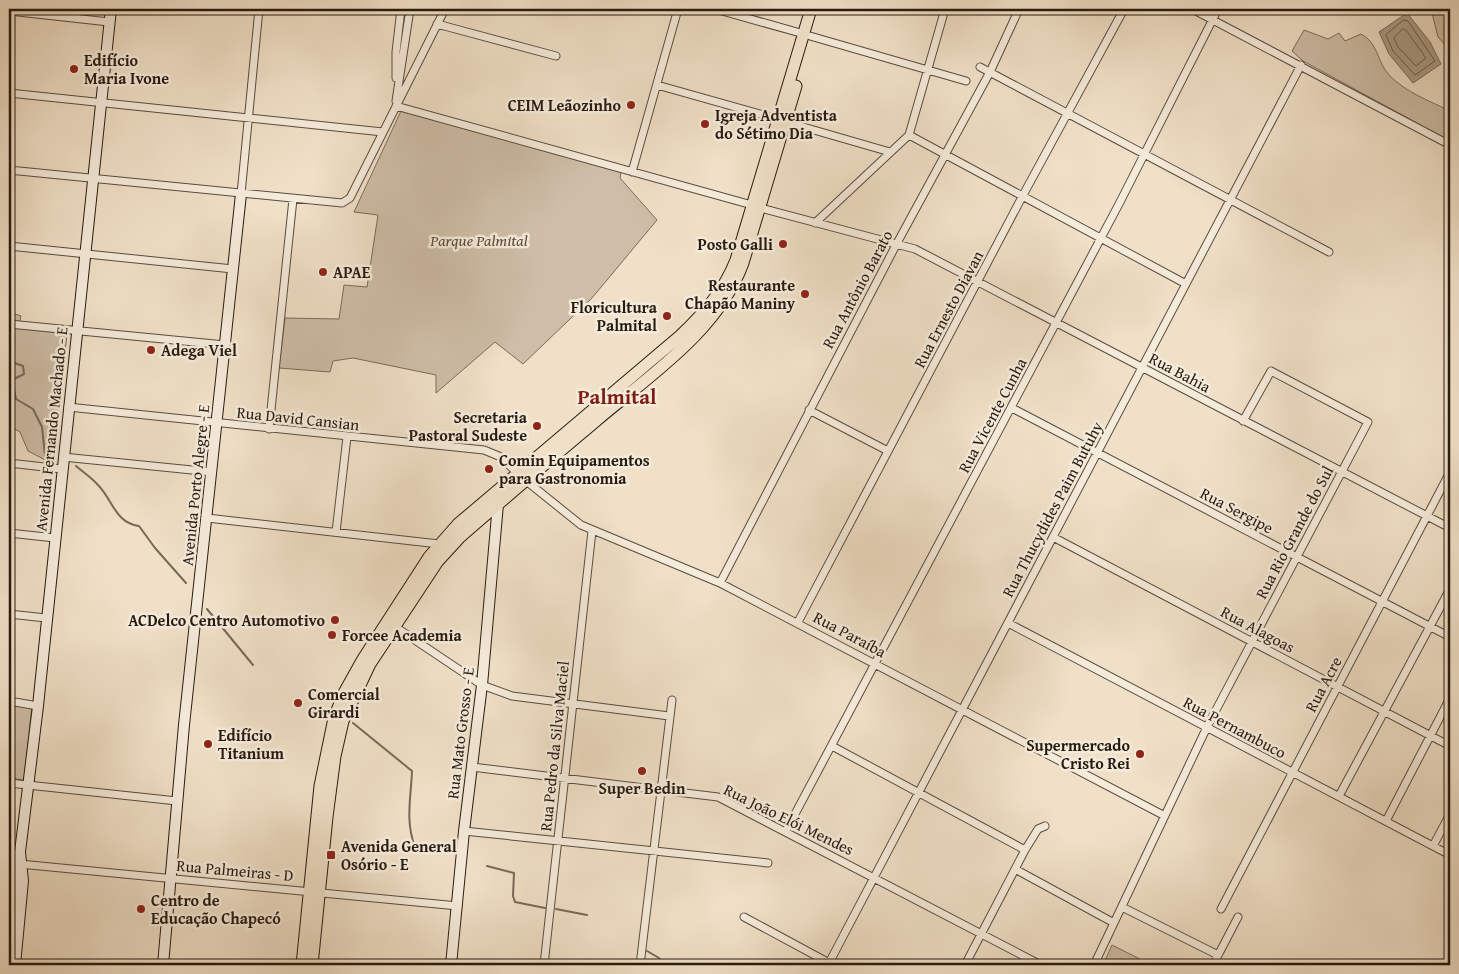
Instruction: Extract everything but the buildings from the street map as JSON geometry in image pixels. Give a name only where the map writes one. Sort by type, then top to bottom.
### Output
[{"type":"main road","points":[[807,35],[811,9]]},
{"type":"main road","points":[[390,623],[446,552],[495,500],[680,336],[704,312],[725,284],[732,271],[756,206],[807,35],[818,9]]},
{"type":"main road","points":[[307,961],[314,891],[320,786],[334,718],[344,692],[439,544],[495,500]]},
{"type":"street","name":"Avenida Fernando Machado - E","points":[[9,942],[15,864],[20,852],[38,706],[54,538],[111,9]]},
{"type":"street","name":"Avenida Porto Alegre - E","points":[[163,965],[172,878],[177,801],[260,9]]},
{"type":"street","points":[[396,106],[396,52],[401,9]]},
{"type":"street","points":[[396,106],[410,9]]},
{"type":"street","points":[[9,170],[93,180],[342,203],[350,198],[445,9]]},
{"type":"street","points":[[632,172],[678,9]]},
{"type":"street","points":[[715,9],[966,81]]},
{"type":"street","points":[[815,223],[908,135],[945,9]]},
{"type":"street","name":"Rua Antônio Barato","points":[[720,583],[896,245],[990,72],[1019,9]]},
{"type":"street","name":"Rua Ernesto Diavan","points":[[798,622],[1022,196],[1124,9]]},
{"type":"street","points":[[1192,9],[1213,18],[1450,145]]},
{"type":"street","name":"Rua Vicente Cunha","points":[[786,831],[1012,408],[1218,9]]},
{"type":"street","points":[[9,11],[109,22]]},
{"type":"street","points":[[437,24],[556,56]]},
{"type":"street","name":"Rua Thucydides Paim Butuhy","points":[[830,964],[1301,65]]},
{"type":"street","points":[[401,66],[410,71],[415,71]]},
{"type":"street","points":[[980,67],[1329,252]]},
{"type":"street","points":[[657,85],[890,152]]},
{"type":"street","points":[[9,93],[383,132]]},
{"type":"street","name":"Rua Bahia","points":[[396,106],[915,249],[1450,528]]},
{"type":"street","points":[[908,135],[1186,284]]},
{"type":"street","points":[[270,429],[293,199]]},
{"type":"street","points":[[9,246],[233,269]]},
{"type":"street","points":[[9,324],[225,345]]},
{"type":"street","name":"Rua Rio Grande do Sul","points":[[1094,965],[1163,815],[1207,727],[1368,422],[1270,371],[1243,421]]},
{"type":"street","name":"Rua David Cansian","points":[[68,407],[484,450],[501,457],[521,476]]},
{"type":"street","name":"Rua Sergipe","points":[[1012,408],[1450,637]]},
{"type":"street","points":[[809,410],[888,451]]},
{"type":"street","points":[[336,532],[347,437]]},
{"type":"street","points":[[63,457],[212,472]]},
{"type":"street","points":[[9,463],[62,469]]},
{"type":"street","name":"Rua Acre","points":[[1221,909],[1337,686],[1384,602],[1450,472]]},
{"type":"street","name":"Rua Paraíba","points":[[521,476],[581,525],[592,531],[720,583],[798,622],[1163,815]]},
{"type":"street","name":"Rua Mato Grosso - E","points":[[452,965],[464,831],[482,685],[495,500]]},
{"type":"street","points":[[207,518],[439,544]]},
{"type":"street","name":"Rua Pedro da Silva Maciel","points":[[544,965],[592,531]]},
{"type":"street","points":[[9,533],[54,538]]},
{"type":"street","name":"Rua Alagoas","points":[[1053,537],[1450,746]]},
{"type":"street","points":[[1339,796],[1450,589]]},
{"type":"street","points":[[9,614],[46,618]]},
{"type":"street","points":[[390,623],[482,685],[512,696],[669,716]]},
{"type":"street","name":"Rua Pernambuco","points":[[1008,623],[1450,855]]},
{"type":"street","points":[[1386,821],[1450,698]]},
{"type":"street","points":[[640,965],[652,851],[672,700]]},
{"type":"street","points":[[9,701],[38,706]]},
{"type":"street","points":[[832,746],[1025,850]]},
{"type":"street","name":"Rua João Elói Mendes","points":[[472,767],[660,788],[718,797],[1041,965]]},
{"type":"street","points":[[9,783],[177,801]]},
{"type":"street","points":[[1433,846],[1450,814]]},
{"type":"street","points":[[965,965],[1025,850],[1038,829],[1044,826]]},
{"type":"street","points":[[464,831],[768,863]]},
{"type":"street","name":"Avenida Fernando Machado - E","points":[[15,864],[13,951],[15,965]]},
{"type":"street","name":"Rua Palmeiras - D","points":[[15,864],[458,906]]},
{"type":"street","points":[[1015,869],[1114,923]]},
{"type":"street","points":[[1122,907],[1218,955]]},
{"type":"street","points":[[744,917],[830,964]]},
{"type":"street","points":[[1213,965],[1238,917]]},
{"type":"green space","points":[[1431,9],[1450,9],[1450,50],[1438,37]]},
{"type":"green space","points":[[1304,30],[1328,39],[1339,33],[1345,41],[1361,34],[1367,38],[1389,75],[1403,87],[1418,96],[1450,111],[1450,141],[1303,61],[1292,51]]},
{"type":"green space","name":"Parque Palmital","points":[[401,111],[621,172],[620,178],[657,220],[592,298],[523,364],[495,342],[436,393],[436,375],[353,358],[333,361],[330,372],[279,368],[285,318],[339,319],[344,285],[367,287],[378,215],[354,212]]},
{"type":"green space","points":[[9,312],[21,316],[19,325],[67,335],[51,463],[28,451],[20,432],[9,426]]},
{"type":"green space","points":[[9,703],[32,706],[24,780],[9,778]]},
{"type":"green space","points":[[1112,945],[1140,959],[1137,965],[1103,965]]},
{"type":"water","points":[[1407,13],[1430,42],[1441,64],[1413,83],[1389,54],[1379,32]]},
{"type":"waterway","points":[[9,361],[23,366],[24,374],[12,380],[16,399],[33,409],[42,427],[45,456]]},
{"type":"waterway","points":[[76,466],[98,485],[119,516],[131,524],[139,526],[155,548],[186,583]]},
{"type":"waterway","points":[[207,609],[253,665]]},
{"type":"waterway","points":[[353,723],[412,771],[409,819],[415,847]]},
{"type":"waterway","points":[[487,866],[514,873],[513,896],[515,902],[545,908]]},
{"type":"waterway","points":[[556,909],[587,915]]},
{"type":"waterway","points":[[647,951],[659,958],[663,965]]},
{"type":"place","name":"Edifício Maria Ivone","points":[[74,69]]},
{"type":"place","name":"CEIM Leãozinho","points":[[631,105]]},
{"type":"place","name":"Igreja Adventista do Sétimo Dia","points":[[705,124]]},
{"type":"place","name":"Posto Galli","points":[[783,244]]},
{"type":"place","name":"APAE","points":[[323,272]]},
{"type":"place","name":"Restaurante Chapão Maniny","points":[[805,294]]},
{"type":"place","name":"Floricultura Palmital","points":[[667,316]]},
{"type":"place","name":"Adega Viel","points":[[151,350]]},
{"type":"place","name":"Secretaria Pastoral Sudeste","points":[[537,426]]},
{"type":"place","name":"Comin Equipamentos para Gastronomia","points":[[489,469]]},
{"type":"place","name":"ACDelco Centro Automotivo","points":[[335,620]]},
{"type":"place","name":"Forcee Academia","points":[[332,635]]},
{"type":"place","name":"Comercial Girardi","points":[[298,703]]},
{"type":"place","name":"Edifício Titanium","points":[[208,744]]},
{"type":"place","name":"Supermercado Cristo Rei","points":[[1140,754]]},
{"type":"place","name":"Super Bedin","points":[[642,771]]},
{"type":"place","name":"Avenida General Osório - E","points":[[331,855]]},
{"type":"place","name":"Centro de Educação Chapecó","points":[[141,909]]},
{"type":"district","name":"Palmital","points":[[617,397]]}]
